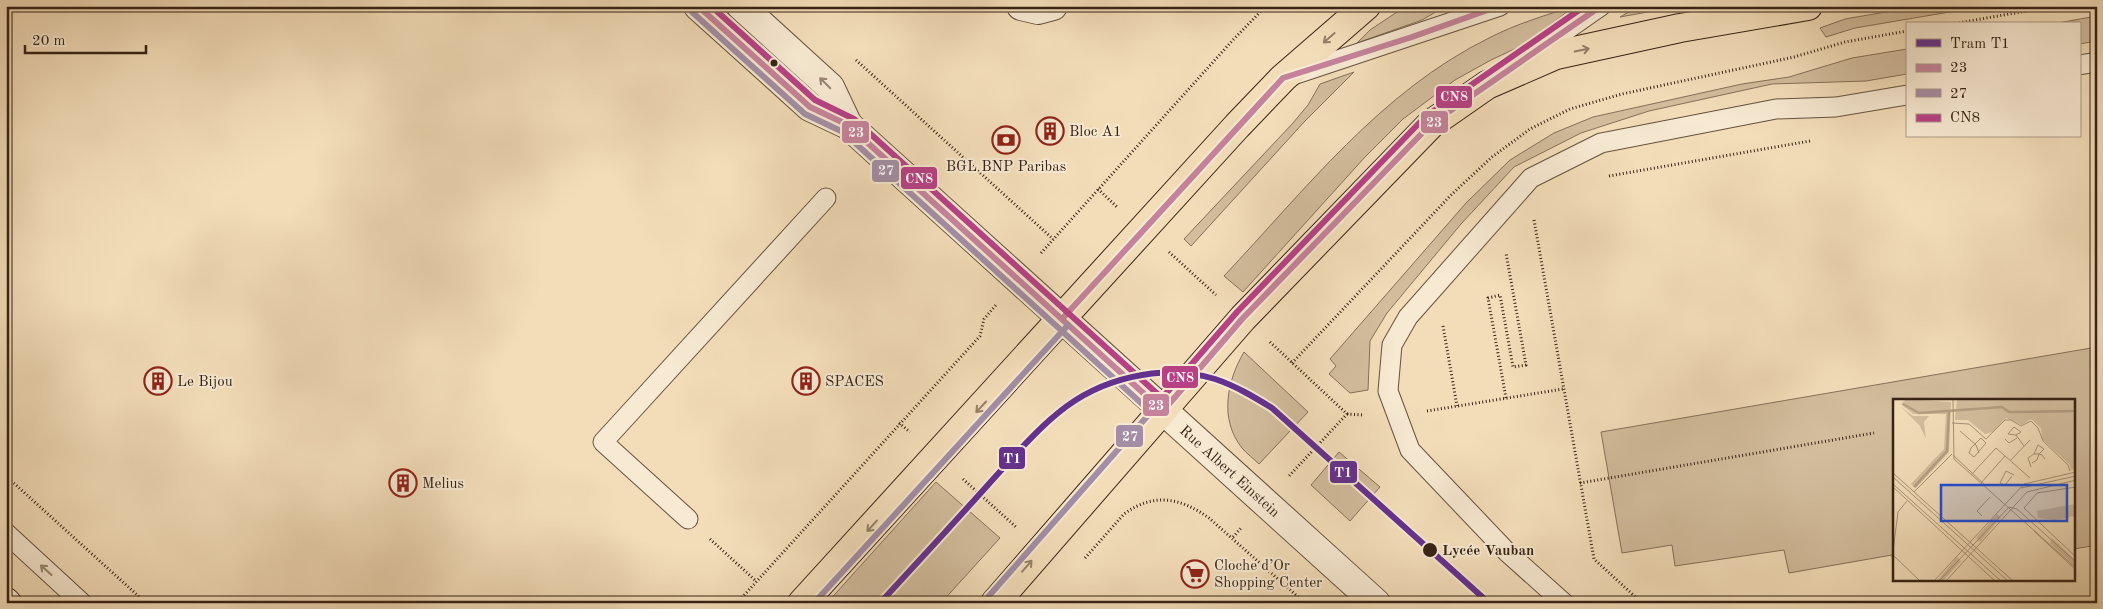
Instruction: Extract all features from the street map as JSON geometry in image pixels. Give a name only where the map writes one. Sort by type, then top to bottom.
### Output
[{"type":"main road","points":[[802,603],[1283,78],[1366,6]]},
{"type":"main road","points":[[995,603],[1243,318],[1431,124],[1487,85],[1556,55],[1680,28],[1808,6]]},
{"type":"street","points":[[698,6],[810,107],[848,126]]},
{"type":"street","points":[[741,6],[830,87],[848,126]]},
{"type":"street","points":[[1021,6],[1038,10],[1053,6]]},
{"type":"street","name":"Rue Albert Einstein","points":[[848,126],[1376,603]]},
{"type":"lane","points":[[1283,78],[1500,6]]},
{"type":"lane","points":[[1487,85],[1601,6]]},
{"type":"lane","points":[[2080,65],[2097,62]]},
{"type":"lane","points":[[1564,603],[1508,553],[1410,450],[1388,391],[1392,345],[1408,317],[1531,178],[1601,143],[1776,109],[1836,107],[1906,95]]},
{"type":"lane","points":[[688,519],[603,442],[826,198]]},
{"type":"lane","points":[[6,534],[82,603]]},
{"type":"path","points":[[856,60],[1053,239],[1232,40],[1266,6]]},
{"type":"path","points":[[1963,22],[2055,6]]},
{"type":"path","points":[[1600,177],[1811,141]]},
{"type":"path","points":[[1098,190],[1243,318],[1347,414],[1398,416],[1563,389]]},
{"type":"path","points":[[1533,212],[1594,559],[1642,603]]},
{"type":"path","points":[[1506,252],[1526,365],[1513,367],[1500,295],[1488,298],[1506,398]]},
{"type":"path","points":[[737,603],[980,336],[984,319]]},
{"type":"path","points":[[1442,322],[1457,406]]},
{"type":"path","points":[[1288,478],[1347,414]]},
{"type":"path","points":[[899,423],[1042,550]]},
{"type":"path","points":[[1580,482],[1874,433]]},
{"type":"path","points":[[6,476],[146,603]]},
{"type":"path","points":[[1082,560],[1124,514],[1148,501],[1179,501],[1194,507],[1233,537],[1305,603]]},
{"type":"path","points":[[688,519],[756,581]]},
{"type":"shaded area","points":[[1406,6],[1446,6],[1422,20],[1357,43],[1370,30]]},
{"type":"shaded area","points":[[1575,6],[1523,45],[1455,80],[1403,119],[1365,157],[1243,292],[1224,276],[1346,145],[1413,85],[1450,60],[1499,33],[1542,16]]},
{"type":"shaded area","points":[[1639,6],[1681,6],[1620,17]]},
{"type":"shaded area","points":[[1920,6],[1985,6],[1855,28],[1826,37],[1820,28],[1845,19]]},
{"type":"shaded area","points":[[2097,16],[2097,41],[2080,44],[2080,22],[2063,22]]},
{"type":"shaded area","points":[[1906,49],[1906,74],[1866,81],[1772,84],[1649,111],[1581,133],[1514,167],[1461,224],[1387,313],[1370,341],[1368,390],[1350,393],[1329,374],[1336,366],[1330,359],[1466,203],[1510,160],[1554,133],[1593,117],[1742,84],[1789,77],[1852,58]]},
{"type":"shaded area","points":[[1354,72],[1305,121],[1191,246],[1184,239],[1293,123],[1308,105],[1320,84]]},
{"type":"shaded area","points":[[2097,347],[2097,545],[2076,549],[2076,399],[1893,399],[1893,564],[1892,555],[1789,573],[1784,550],[1675,566],[1672,545],[1622,553],[1601,432]]},
{"type":"shaded area","points":[[1244,352],[1308,412],[1259,464],[1242,448],[1235,437],[1228,413],[1228,400],[1233,375]]},
{"type":"shaded area","points":[[1339,452],[1380,487],[1350,521],[1311,485]]},
{"type":"shaded area","points":[[936,482],[1000,538],[941,603],[827,603]]},
{"type":"tram line","name":"T1","points":[[880,603],[1021,448],[1058,413],[1093,391],[1112,383],[1153,373],[1195,374],[1215,379],[1238,388],[1272,408],[1489,603]]},
{"type":"transit line","name":"23","points":[[698,6],[810,107],[848,125],[1163,411],[1243,318],[1431,124],[1601,6]]},
{"type":"transit line","name":"CN8","points":[[711,6],[815,100],[854,119],[1162,398],[1237,312],[1425,117],[1585,6]]},
{"type":"transit line","name":"23","points":[[1062,319],[1283,78],[1412,37],[1499,6]]},
{"type":"transit line","name":"27","points":[[692,12],[805,114],[843,132],[1151,412],[988,597]]},
{"type":"transit line","name":"27","points":[[814,603],[1068,325]]},
{"type":"place","name":"Bloc A1","points":[[1050,131]]},
{"type":"place","name":"BGL BNP Paribas","points":[[1006,140]]},
{"type":"place","name":"Le Bijou","points":[[158,381]]},
{"type":"place","name":"SPACES","points":[[806,381]]},
{"type":"place","name":"Melius","points":[[403,483]]},
{"type":"place","name":"Lycée Vauban","points":[[1430,550]]},
{"type":"place","name":"Cloche d’Or Shopping Center","points":[[1195,574]]}]
